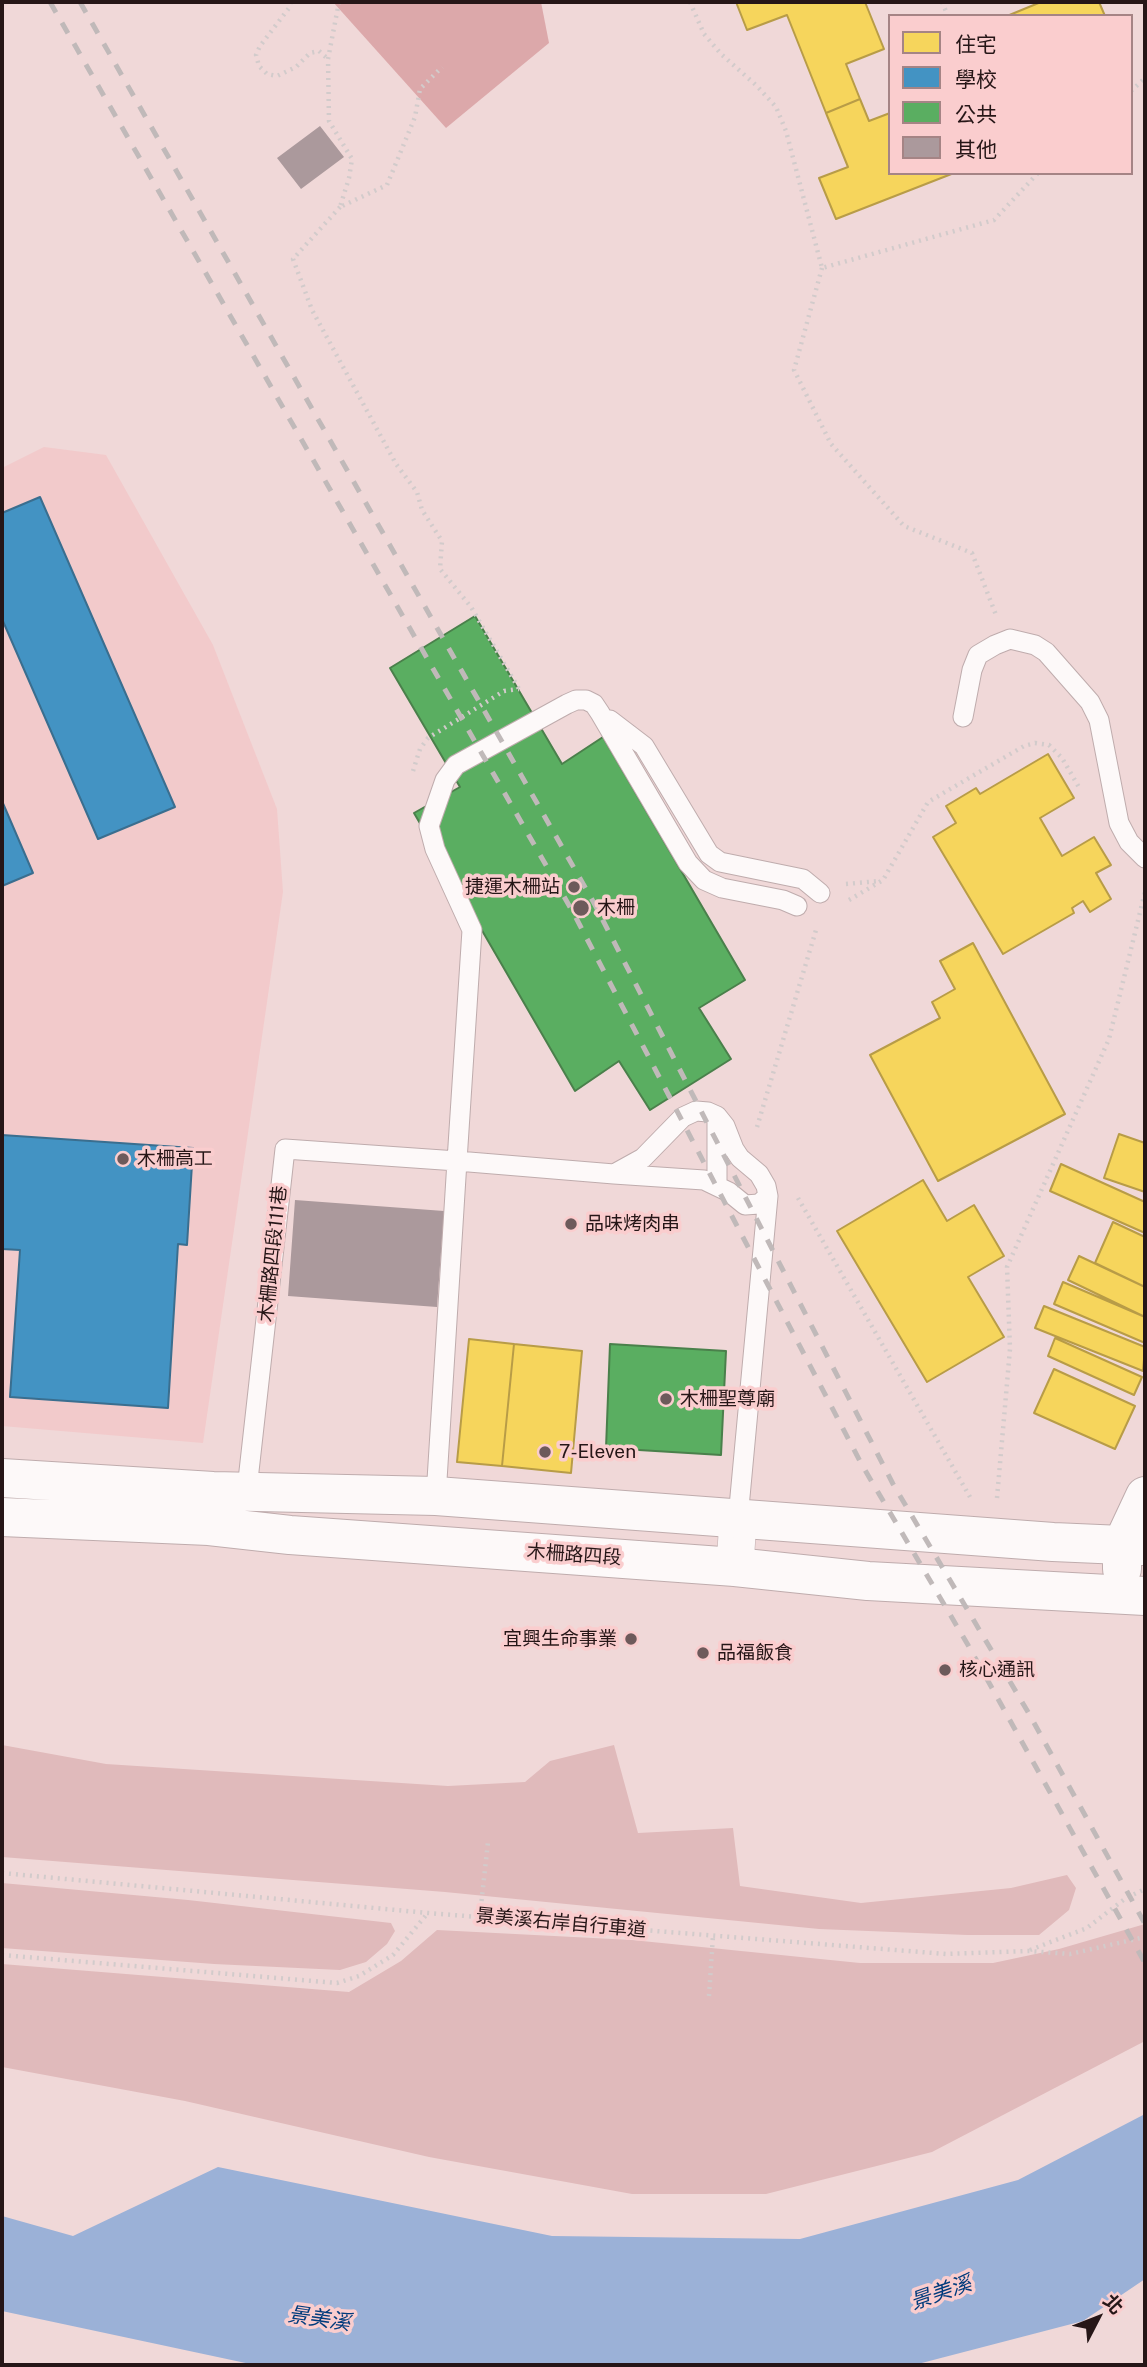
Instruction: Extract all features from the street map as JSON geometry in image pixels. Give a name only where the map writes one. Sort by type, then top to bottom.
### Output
[{"type":"main road","points":[[2,1478],[246,1492],[436,1496],[1134,1545]]},
{"type":"main road","points":[[1133,1595],[1134,1545],[1145,1496]]},
{"type":"main road","name":"木柵路四段","points":[[2,1517],[209,1526],[735,1567],[867,1581],[1133,1595]]},
{"type":"street","points":[[735,1567],[738,1518]]},
{"type":"lane","points":[[963,717],[972,670],[978,655],[1010,639],[1035,645],[1046,652],[1090,702],[1099,720],[1119,823],[1129,842],[1145,858]]},
{"type":"lane","points":[[436,1496],[472,930],[435,849],[429,827],[445,780],[456,765],[576,700],[586,700],[644,746],[709,854],[720,862],[803,878],[820,893]]},
{"type":"lane","points":[[600,713],[688,863],[704,880],[722,888],[783,900],[797,906]]},
{"type":"lane","points":[[614,1174],[643,1158],[683,1116],[696,1111],[717,1116],[725,1126],[740,1158],[759,1174],[766,1186],[768,1196],[738,1518]]},
{"type":"lane","points":[[717,1116],[717,1185]]},
{"type":"lane","name":"木柵路四段111巷","points":[[246,1530],[246,1492],[285,1149],[457,1161]]},
{"type":"lane","points":[[457,1161],[704,1180],[717,1185],[745,1205],[759,1205],[768,1196]]},
{"type":"path","points":[[291,2],[260,46],[256,55],[259,66],[267,74],[276,76],[296,67],[310,53],[319,51],[328,59]]},
{"type":"path","points":[[339,2],[328,59],[329,121],[352,159],[340,207]]},
{"type":"path","points":[[690,2],[704,34],[776,107],[786,131],[822,268],[794,370],[831,444],[904,526],[972,553],[998,619]]},
{"type":"path","points":[[442,67],[420,89],[415,117],[387,185],[340,207],[293,259],[312,310],[396,464],[417,492],[422,510],[442,541],[440,569],[471,607],[519,689]]},
{"type":"path","points":[[822,268],[994,220],[1036,175]]},
{"type":"path","points":[[841,905],[883,880],[928,802],[1024,746],[1035,743],[1049,745],[1062,758],[1083,794]]},
{"type":"path","points":[[993,1537],[1010,1349],[1007,1268],[1109,1039],[1145,892]]},
{"type":"path","points":[[764,1139],[757,1127],[820,917]]},
{"type":"path","points":[[792,1187],[993,1537]]},
{"type":"path","points":[[480,1915],[488,1842]]},
{"type":"path","name":"景美溪右岸自行車道","points":[[2,1873],[428,1913],[480,1915],[946,1954],[1028,1951],[1070,1954],[1145,1937]]},
{"type":"path","points":[[1028,1951],[1087,1928],[1126,1898],[1145,1889]]},
{"type":"path","points":[[2,1955],[337,1983],[359,1976],[394,1955],[428,1913]]},
{"type":"path","points":[[709,1996],[713,1936]]},
{"type":"shaded area","points":[[333,2],[541,2],[549,43],[446,128]]},
{"type":"shaded area","name":"木柵高工","points":[[44,447],[106,455],[213,645],[277,809],[283,892],[203,1443],[2,1426],[2,468]]},
{"type":"shaded area","points":[[2,1745],[106,1764],[448,1786],[525,1782],[550,1761],[614,1745],[638,1833],[733,1828],[740,1886],[861,1903],[1011,1888],[1067,1875],[1076,1888],[1069,1910],[1039,1935],[967,1935],[819,1929],[445,1892],[2,1857]]},
{"type":"shaded area","points":[[2,1883],[188,1900],[391,1923],[395,1931],[387,1944],[366,1962],[340,1970],[214,1964],[2,1948]]},
{"type":"shaded area","points":[[1145,1924],[1145,2041],[932,2152],[766,2194],[632,2194],[429,2157],[185,2101],[2,2067],[2,1964],[349,1992],[401,1961],[437,1930],[632,1940],[860,1963],[993,1963],[1059,1949]]},
{"type":"water","name":"景美溪","points":[[1145,2114],[1145,2279],[1083,2321],[914,2365],[255,2365],[2,2311],[2,2216],[73,2236],[218,2167],[552,2236],[800,2239],[1018,2180]]},
{"type":"building: 住宅","points":[[736,2],[865,2],[884,49],[846,64],[860,99],[826,113],[787,15],[747,30]]},
{"type":"building: 住宅","points":[[1041,2],[1099,2],[1104,14],[1012,14]]},
{"type":"building: 住宅","points":[[860,99],[869,121],[888,114],[888,175],[949,175],[836,219],[819,178],[848,167],[826,113]]},
{"type":"building: 住宅","points":[[1048,754],[1074,798],[1040,818],[1062,856],[1094,837],[1111,865],[1096,873],[1111,899],[1090,912],[1083,901],[1072,908],[1074,913],[1003,954],[933,837],[956,823],[946,806],[976,788],[980,794]]},
{"type":"building: 住宅","points":[[973,943],[1065,1114],[938,1181],[870,1055],[940,1018],[932,1002],[955,989],[940,961]]},
{"type":"building: 住宅","points":[[1119,1134],[1145,1143],[1145,1192],[1104,1178]]},
{"type":"building: 住宅","points":[[1061,1164],[1145,1202],[1145,1233],[1050,1191]]},
{"type":"building: 住宅","points":[[923,1180],[947,1221],[974,1205],[1004,1256],[968,1277],[1004,1337],[927,1382],[837,1231]]},
{"type":"building: 住宅","points":[[1113,1222],[1145,1237],[1145,1287],[1095,1263]]},
{"type":"building: 住宅","points":[[1079,1256],[1145,1287],[1145,1317],[1068,1280]]},
{"type":"building: 住宅","points":[[1063,1282],[1145,1317],[1145,1343],[1054,1304]]},
{"type":"building: 住宅","points":[[1044,1306],[1145,1347],[1143,1371],[1035,1328]]},
{"type":"building: 住宅","points":[[1055,1338],[1142,1377],[1134,1395],[1048,1356]]},
{"type":"building: 住宅","points":[[469,1339],[514,1344],[502,1466],[457,1462]]},
{"type":"building: 住宅","points":[[514,1344],[582,1351],[571,1473],[502,1466]]},
{"type":"building: 住宅","points":[[1054,1369],[1135,1406],[1115,1449],[1034,1413]]},
{"type":"building: 學校","points":[[40,497],[175,807],[98,839],[2,619],[2,513]]},
{"type":"building: 學校","points":[[2,801],[33,873],[2,886]]},
{"type":"building: 學校","points":[[2,1135],[193,1148],[187,1245],[178,1244],[168,1408],[10,1397],[20,1250],[2,1249]]},
{"type":"building: 公共","name":"捷運木柵站","points":[[475,616],[562,764],[603,737],[745,980],[699,1008],[731,1059],[650,1110],[619,1061],[575,1091],[414,813],[460,787],[390,668]]},
{"type":"building: 公共","name":"木柵聖尊廟","points":[[610,1344],[726,1351],[721,1455],[606,1448]]},
{"type":"building: 其他","points":[[320,126],[344,157],[301,189],[277,158]]},
{"type":"building: 其他","points":[[295,1200],[444,1211],[437,1307],[288,1296]]},
{"type":"railway","points":[[50,2],[574,914],[862,1465],[968,1645],[1145,1963]]},
{"type":"railway","points":[[80,2],[594,903],[893,1484],[1028,1712],[1145,1924]]},
{"type":"place","name":"捷運木柵站","points":[[574,887]]},
{"type":"place","name":"木柵","points":[[581,908]]},
{"type":"place","name":"木柵高工","points":[[123,1159]]},
{"type":"place","name":"品味烤肉串","points":[[571,1224]]},
{"type":"place","name":"木柵聖尊廟","points":[[666,1399]]},
{"type":"place","name":"7-Eleven","points":[[545,1452]]},
{"type":"place","name":"宜興生命事業","points":[[631,1639]]},
{"type":"place","name":"品福飯食","points":[[703,1653]]},
{"type":"place","name":"核心通訊","points":[[945,1670]]}]
